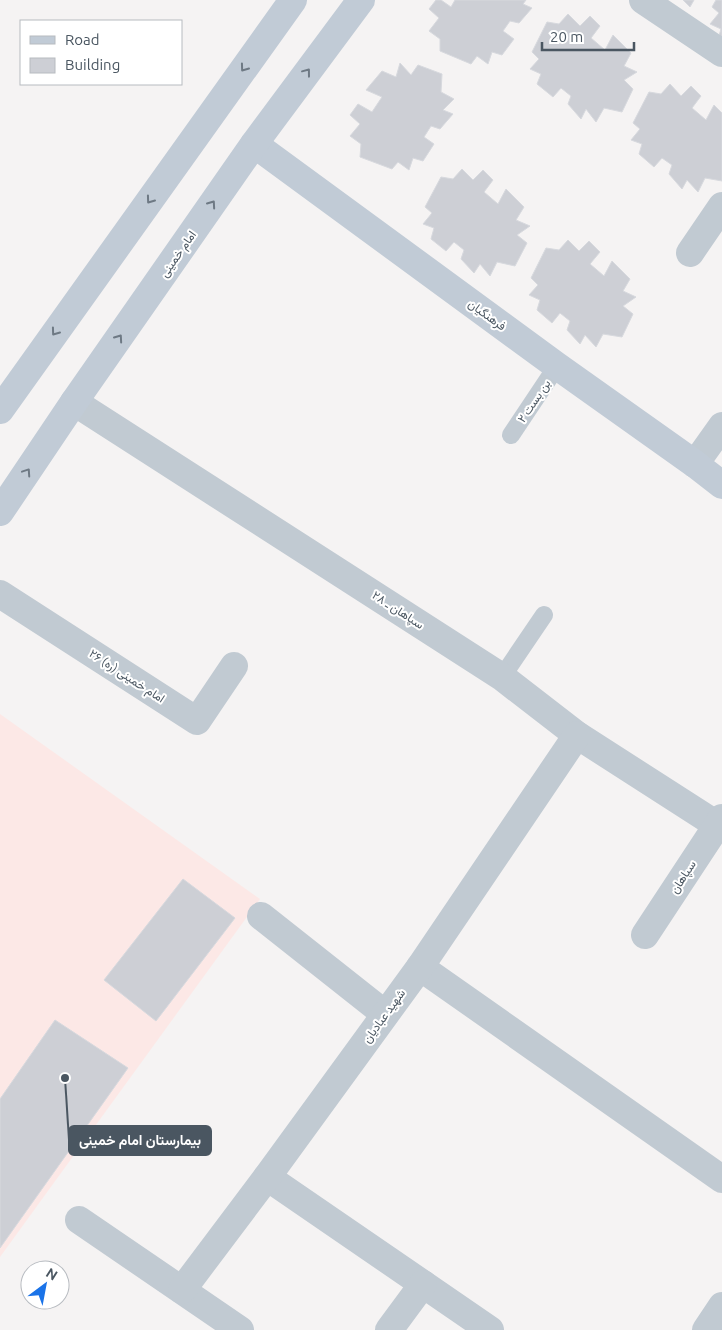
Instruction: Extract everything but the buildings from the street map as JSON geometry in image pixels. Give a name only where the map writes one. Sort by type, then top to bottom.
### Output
[{"type":"main road","points":[[0,410],[293,0]]},
{"type":"main road","name":"امام خمینی","points":[[0,512],[74,402],[254,144],[361,0]]},
{"type":"main road","name":"فرهنگیان","points":[[254,144],[722,485]]},
{"type":"street","points":[[643,0],[722,53]]},
{"type":"street","points":[[690,253],[722,206]]},
{"type":"street","name":"سپاهان ـ ۲۸","points":[[74,402],[502,677],[578,735],[720,822]]},
{"type":"street","points":[[695,464],[722,426]]},
{"type":"street","name":"امام خمینی (ره) ۲۶","points":[[0,594],[197,721],[234,666]]},
{"type":"street","name":"شهید عبادیان","points":[[182,1290],[420,967],[578,735]]},
{"type":"street","name":"سپاهان","points":[[645,936],[720,822]]},
{"type":"street","points":[[260,916],[385,1014]]},
{"type":"street","points":[[420,967],[722,1180]]},
{"type":"street","points":[[267,1177],[490,1330]]},
{"type":"street","points":[[79,1220],[240,1330]]},
{"type":"street","points":[[389,1330],[423,1284]]},
{"type":"street","points":[[706,1330],[722,1306]]},
{"type":"lane","name":"بن بست ۲","points":[[511,435],[557,366]]},
{"type":"lane","points":[[502,677],[544,615]]},
{"type":"shaded area","points":[[0,714],[260,899],[0,1257]]},
{"type":"place","name":"بیمارستان امام خمینی","points":[[65,1078]]}]
